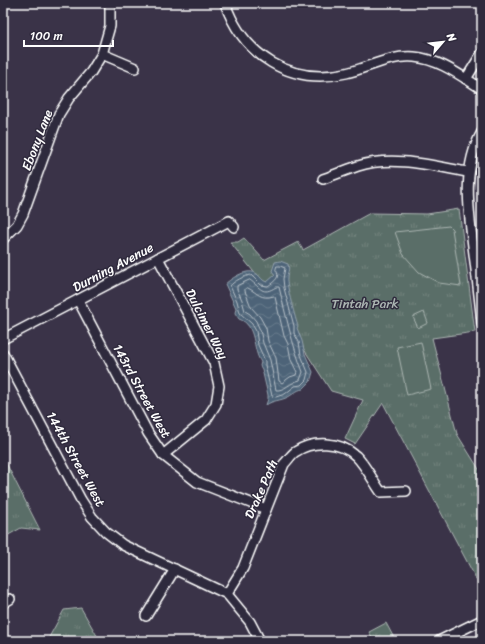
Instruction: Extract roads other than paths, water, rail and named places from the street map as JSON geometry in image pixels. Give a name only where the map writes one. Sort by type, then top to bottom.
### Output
[{"type":"street","name":"Ebony Lane","points":[[3,239],[17,225],[23,214],[58,114],[69,98],[91,72],[102,54],[110,26],[110,3]]},
{"type":"street","points":[[224,3],[238,32],[256,52],[280,67],[303,75],[329,76],[346,73],[393,59],[414,57],[438,63],[482,89]]},
{"type":"street","points":[[466,79],[482,53]]},
{"type":"street","points":[[102,54],[135,68]]},
{"type":"street","points":[[482,132],[478,138],[468,172],[467,205],[482,324]]},
{"type":"street","points":[[323,179],[359,166],[387,162],[408,162],[468,172]]},
{"type":"street","name":"Durning Avenue","points":[[3,339],[229,221],[234,227]]},
{"type":"street","name":"Dulcimer Way","points":[[158,258],[214,363],[219,386],[216,404],[206,420],[163,454]]},
{"type":"street","name":"143rd Street West","points":[[78,300],[148,433],[163,454],[197,482],[266,509]]},
{"type":"street","name":"144th Street West","points":[[3,352],[81,500],[106,532],[123,545],[227,594],[250,622],[260,641]]},
{"type":"street","name":"Drake Path","points":[[227,594],[243,568],[284,464],[295,452],[310,445],[330,443],[344,448],[356,457],[381,492],[406,491]]},
{"type":"street","points":[[146,616],[175,569]]},
{"type":"street","points":[[439,641],[482,620]]},
{"type":"water","points":[[280,261],[288,264],[289,268],[287,282],[298,326],[297,328],[305,354],[313,372],[310,382],[303,389],[290,396],[266,405],[268,395],[260,366],[261,362],[256,351],[251,332],[245,322],[239,319],[235,313],[236,308],[225,284],[236,276],[249,272],[257,274],[267,282],[275,275],[272,271],[275,262]]},
{"type":"park label","name":"Tintah Park","points":[[365,303]]}]
